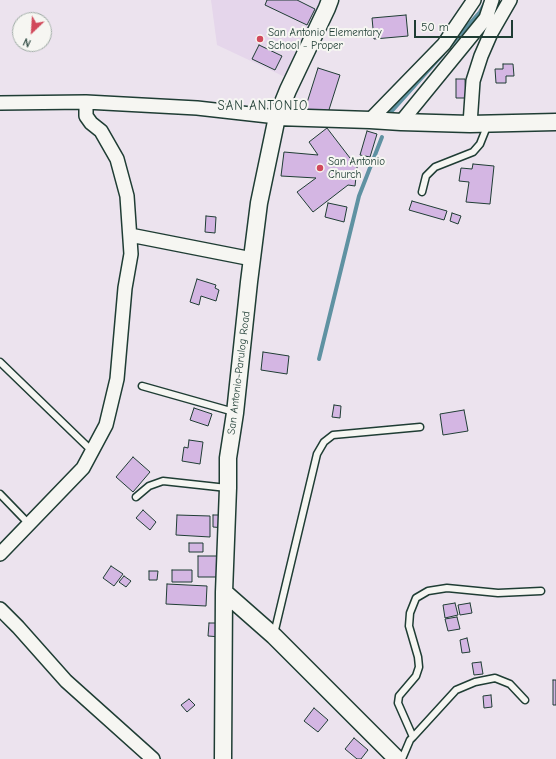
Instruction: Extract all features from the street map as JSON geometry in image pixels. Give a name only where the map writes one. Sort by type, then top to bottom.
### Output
[{"type":"street","name":"San Antonio-Parulog Road","points":[[223,759],[224,592],[228,458],[235,413],[259,203],[277,117],[330,0]]},
{"type":"street","points":[[370,120],[444,44],[474,0]]},
{"type":"street","points":[[401,122],[486,18],[492,0]]},
{"type":"street","points":[[470,124],[474,81],[481,56],[491,33],[510,0]]},
{"type":"street","points":[[0,554],[83,468],[106,425],[117,379],[131,254],[127,196],[117,159],[101,131],[91,123],[86,116],[86,102]]},
{"type":"street","points":[[0,103],[86,102],[197,108],[277,117],[401,122],[470,124],[556,122]]},
{"type":"street","points":[[130,235],[252,259]]},
{"type":"street","points":[[224,592],[274,636],[397,759]]},
{"type":"street","points":[[0,609],[18,626],[66,681],[153,759]]},
{"type":"lane","points":[[422,192],[426,176],[435,167],[473,152],[480,144],[488,123]]},
{"type":"lane","points":[[0,362],[92,451]]},
{"type":"lane","points":[[142,386],[235,413]]},
{"type":"lane","points":[[274,636],[317,454],[324,442],[333,435],[420,428]]},
{"type":"lane","points":[[136,497],[149,486],[163,481],[228,488]]},
{"type":"lane","points":[[0,494],[29,524]]},
{"type":"lane","points":[[413,737],[398,704],[400,696],[416,676],[419,667],[410,626],[410,613],[416,598],[428,591],[447,588],[498,593],[541,591]]},
{"type":"lane","points":[[402,759],[410,740],[456,690],[475,682],[495,678],[510,684],[525,700]]},
{"type":"shaded area","name":"San Antonio Elementary School - Proper","points":[[211,0],[323,0],[285,77],[217,45]]},
{"type":"building","points":[[267,0],[297,0],[315,9],[307,25],[265,5]]},
{"type":"building","points":[[406,15],[408,36],[374,39],[372,18]]},
{"type":"building","points":[[259,45],[282,56],[275,70],[252,59]]},
{"type":"building","points":[[503,64],[513,64],[514,76],[506,76],[506,83],[496,83],[495,69],[503,69]]},
{"type":"building","points":[[318,68],[340,75],[327,116],[305,109]]},
{"type":"building","points":[[456,79],[465,79],[466,98],[456,98]]},
{"type":"building","name":"San Antonio Church","points":[[327,128],[350,158],[358,159],[355,186],[348,185],[313,212],[297,192],[316,178],[281,176],[284,152],[318,155],[309,142]]},
{"type":"building","points":[[367,131],[377,134],[370,157],[360,155]]},
{"type":"building","points":[[473,164],[494,166],[490,204],[466,202],[469,182],[459,181],[461,168],[472,169]]},
{"type":"building","points":[[412,201],[447,211],[444,220],[409,210]]},
{"type":"building","points":[[328,203],[347,207],[344,222],[325,217]]},
{"type":"building","points":[[452,213],[461,216],[458,224],[450,221]]},
{"type":"building","points":[[206,216],[216,217],[215,233],[205,232]]},
{"type":"building","points":[[197,279],[216,285],[215,288],[219,290],[216,301],[201,296],[199,305],[190,302]]},
{"type":"building","points":[[263,352],[289,356],[287,374],[261,370]]},
{"type":"building","points":[[334,405],[341,406],[340,418],[332,417]]},
{"type":"building","points":[[194,408],[212,414],[208,426],[190,420]]},
{"type":"building","points":[[464,410],[468,431],[443,435],[440,414]]},
{"type":"building","points":[[189,440],[203,442],[200,464],[182,461],[184,447],[188,448]]},
{"type":"building","points":[[133,457],[150,472],[133,492],[116,477]]},
{"type":"building","points":[[143,510],[156,522],[150,530],[136,518]]},
{"type":"building","points":[[177,515],[210,516],[210,537],[176,535]]},
{"type":"building","points":[[213,515],[226,515],[225,528],[213,527]]},
{"type":"building","points":[[189,543],[203,543],[203,552],[189,552]]},
{"type":"building","points":[[198,556],[224,556],[224,577],[198,577]]},
{"type":"building","points":[[111,566],[123,574],[114,586],[103,578]]},
{"type":"building","points":[[172,570],[192,570],[192,582],[172,582]]},
{"type":"building","points":[[149,571],[158,571],[157,580],[149,580]]},
{"type":"building","points":[[124,576],[131,581],[126,587],[119,582]]},
{"type":"building","points":[[167,584],[207,586],[206,606],[166,604]]},
{"type":"building","points":[[455,603],[458,615],[445,618],[443,605]]},
{"type":"building","points":[[470,603],[472,613],[460,615],[458,605]]},
{"type":"building","points":[[457,617],[460,629],[448,631],[445,619]]},
{"type":"building","points":[[209,623],[222,623],[221,637],[208,636]]},
{"type":"building","points":[[467,638],[470,652],[462,653],[460,640]]},
{"type":"building","points":[[481,662],[483,674],[474,675],[472,663]]},
{"type":"building","points":[[553,680],[556,680],[556,705],[553,705]]},
{"type":"building","points":[[491,695],[492,707],[484,708],[483,696]]},
{"type":"building","points":[[189,699],[195,705],[187,712],[181,705]]},
{"type":"building","points":[[314,708],[328,720],[318,732],[304,721]]},
{"type":"building","points":[[354,738],[368,750],[361,759],[357,759],[345,749]]},
{"type":"waterway","points":[[449,47],[480,12],[485,3]]},
{"type":"waterway","points":[[391,112],[443,54]]},
{"type":"waterway","points":[[319,359],[359,196],[382,137]]},
{"type":"place","name":"San Antonio Elementary School - Proper","points":[[260,39]]},
{"type":"place","name":"San Antonio Church","points":[[320,168]]},
{"type":"district","name":"SAN ANTONIO","points":[[263,106]]}]
